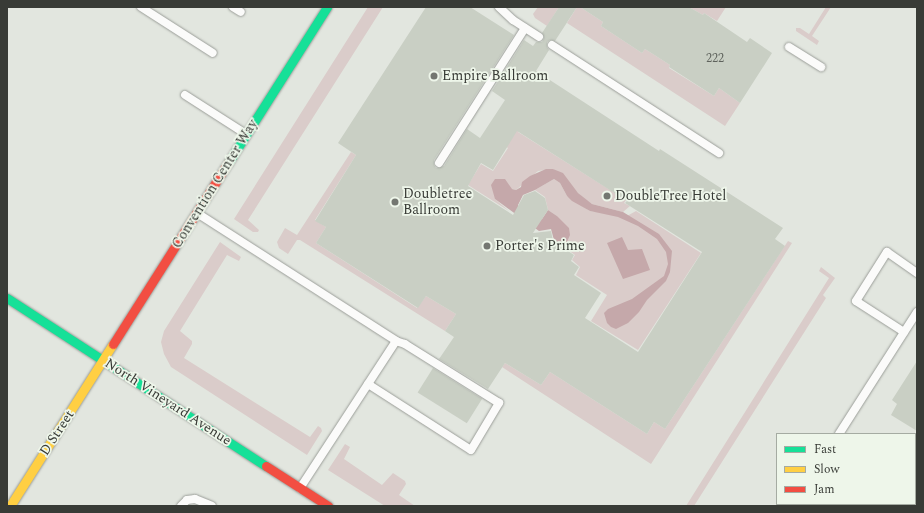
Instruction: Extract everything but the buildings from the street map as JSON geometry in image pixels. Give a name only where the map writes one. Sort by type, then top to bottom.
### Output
[{"type":"street","name":"Convention Center Way","points":[[103,361],[327,7]]},
{"type":"street","name":"North Vineyard Avenue","points":[[7,298],[300,488],[323,505]]},
{"type":"street","name":"D Street","points":[[10,506],[103,361]]},
{"type":"lane","points":[[141,7],[213,53]]},
{"type":"lane","points":[[233,7],[241,12]]},
{"type":"lane","points":[[499,7],[513,20],[540,37]]},
{"type":"lane","points":[[439,163],[525,28]]},
{"type":"lane","points":[[552,45],[719,153]]},
{"type":"lane","points":[[789,47],[822,67]]},
{"type":"lane","points":[[185,95],[246,135]]},
{"type":"lane","points":[[197,213],[396,341],[405,344],[500,403],[470,450],[368,384]]},
{"type":"lane","points":[[904,332],[856,301],[887,252],[917,273]]},
{"type":"lane","points":[[841,433],[917,312]]},
{"type":"lane","points":[[300,488],[396,341]]},
{"type":"lane","points":[[181,506],[187,500],[195,499],[212,506]]},
{"type":"shaded area","points":[[368,7],[383,7],[248,220],[259,230],[258,232],[253,232],[234,219]]},
{"type":"shaded area","points":[[538,7],[559,7],[547,26],[535,18],[533,14]]},
{"type":"shaded area","points":[[577,7],[580,7],[603,22],[601,26],[642,53],[645,49],[670,65],[669,68],[714,96],[719,88],[740,103],[725,126],[567,23]]},
{"type":"shaded area","points":[[689,7],[726,7],[717,21],[704,13],[703,15]]},
{"type":"shaded area","points":[[826,7],[831,7],[812,36],[819,41],[817,45],[796,31],[796,28],[800,28],[809,34]]},
{"type":"shaded area","points":[[523,124],[518,132],[626,200],[624,203],[630,206],[623,212],[592,204],[584,199],[553,169],[538,171],[516,190],[512,189],[495,199],[509,211],[468,185],[481,164],[493,171],[508,148],[497,141]]},
{"type":"shaded area","points":[[351,152],[356,155],[315,220],[326,227],[316,243],[417,308],[426,296],[456,314],[445,331],[300,240],[297,240],[288,254],[279,248],[277,242],[285,228],[297,235]]},
{"type":"shaded area","points":[[546,169],[553,169],[563,173],[578,193],[592,204],[623,212],[659,234],[672,251],[670,272],[666,281],[647,300],[639,312],[628,323],[616,329],[607,323],[604,313],[608,309],[632,299],[664,276],[668,264],[666,252],[657,239],[638,226],[618,217],[590,211],[572,201],[567,196],[560,183],[554,179],[523,195],[518,205],[520,215],[530,222],[542,219],[548,210],[557,216],[569,228],[570,235],[566,244],[561,245],[554,240],[551,229],[539,231],[495,199],[491,185],[495,179],[505,179],[512,189],[516,190],[521,187],[522,182],[530,176]]},
{"type":"shaded area","points":[[554,179],[560,183],[567,196],[590,211],[627,216],[636,211],[701,253],[638,350],[591,321],[607,295],[576,275],[580,267],[572,260],[575,255],[561,245],[566,244],[557,216],[548,210],[545,197],[535,190]]},
{"type":"shaded area","points":[[622,237],[628,250],[642,249],[650,270],[623,279],[607,243]]},
{"type":"shaded area","points":[[788,241],[792,243],[651,464],[502,367],[505,363],[541,385],[550,372],[647,434],[654,422],[665,429]]},
{"type":"shaded area","points":[[220,242],[241,257],[239,261],[227,255],[180,331],[192,341],[192,344],[184,358],[310,437],[318,426],[321,428],[322,431],[307,455],[171,367],[164,354],[161,342],[164,331]]},
{"type":"shaded area","points":[[821,267],[835,278],[823,295],[826,298],[694,506],[686,506],[829,278],[819,271]]},
{"type":"shaded area","points":[[345,444],[350,447],[344,459],[382,485],[393,473],[405,481],[406,484],[399,495],[415,506],[385,506],[328,470]]},
{"type":"traffic: fast","points":[[228,163],[327,7]]},
{"type":"traffic: fast","points":[[7,298],[266,466]]},
{"type":"traffic: slow","points":[[10,506],[113,344]]},
{"type":"traffic: jam","points":[[113,344],[228,163]]},
{"type":"traffic: jam","points":[[266,466],[328,506]]},
{"type":"place","name":"Empire Ballroom","points":[[434,76]]},
{"type":"place","name":"DoubleTree Hotel","points":[[607,196]]},
{"type":"place","name":"Doubletree Ballroom","points":[[395,202]]},
{"type":"place","name":"Porter's Prime","points":[[487,246]]}]
